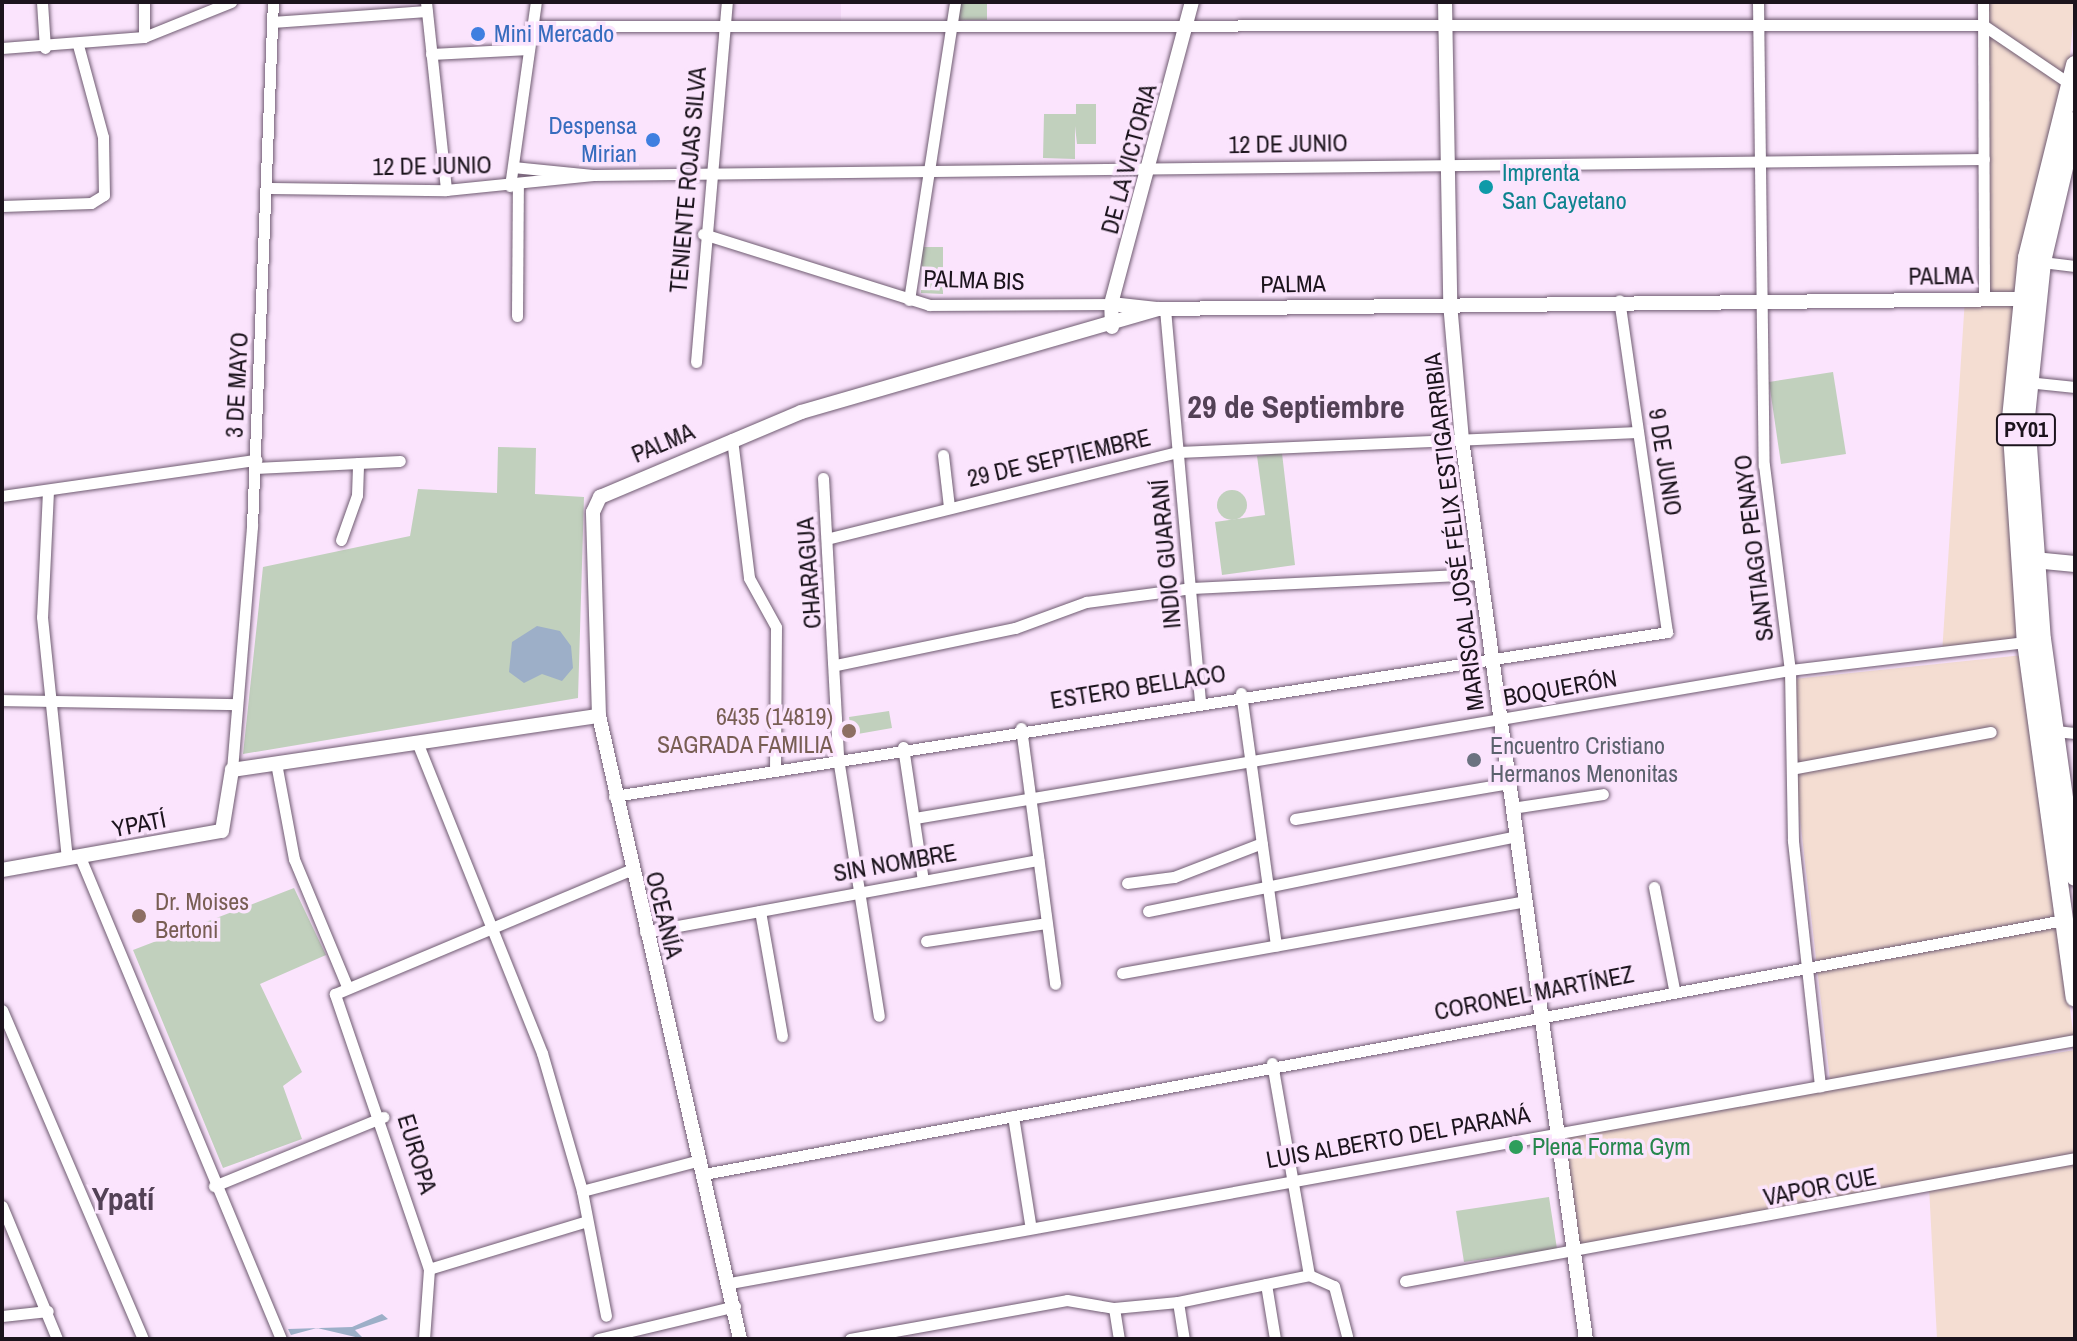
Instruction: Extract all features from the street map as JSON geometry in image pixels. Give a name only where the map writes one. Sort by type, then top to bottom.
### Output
[{"type":"highway","name":"PY01","points":[[2075,65],[2021,299],[2011,419],[2026,560],[2055,731],[2075,877]]},
{"type":"highway","name":"PY01","points":[[2075,121],[2042,262],[2027,382],[2026,560],[2026,642],[2075,998]]},
{"type":"main road","points":[[2026,560],[2075,564]]},
{"type":"street","points":[[42,2],[45,48]]},
{"type":"street","points":[[144,2],[144,37]]},
{"type":"street","points":[[2,48],[45,48],[144,37],[231,2]]},
{"type":"street","name":"3 DE MAYO","points":[[232,770],[255,464],[270,188],[273,2]]},
{"type":"street","points":[[517,316],[513,167],[536,2]]},
{"type":"street","name":"TENIENTE ROJAS SILVA","points":[[696,362],[703,234],[727,2]]},
{"type":"street","points":[[909,300],[955,2]]},
{"type":"street","name":"DE LA VICTORIA","points":[[1112,327],[1111,304],[1151,168],[1192,2]]},
{"type":"street","name":"MARISCAL JOSÉ FÉLIX ESTIGARRIBIA","points":[[1445,2],[1450,303],[1462,439],[1586,1339]]},
{"type":"street","name":"SANTIAGO PENAYO","points":[[1758,2],[1764,465],[1790,670],[1796,768],[1793,841],[1804,964],[1820,1087]]},
{"type":"street","points":[[1983,2],[1984,297]]},
{"type":"street","points":[[272,22],[426,6],[446,190]]},
{"type":"street","points":[[532,26],[952,31],[1759,23],[1983,25],[2070,84]]},
{"type":"street","points":[[2,206],[91,203],[104,195],[104,145],[78,45]]},
{"type":"street","points":[[431,54],[529,49]]},
{"type":"street","name":"12 DE JUNIO","points":[[513,167],[593,175],[1984,159]]},
{"type":"street","name":"12 DE JUNIO","points":[[270,188],[446,190],[514,186],[593,175]]},
{"type":"street","name":"PALMA BIS","points":[[703,234],[909,300],[1111,304],[1161,309]]},
{"type":"street","points":[[2042,262],[2075,266]]},
{"type":"street","name":"PALMA","points":[[600,497],[732,439],[869,391],[1112,327],[1161,309],[1619,300],[2021,299]]},
{"type":"street","name":"9 DE JUNIO","points":[[1619,300],[1669,630]]},
{"type":"street","name":"INDIO GUARANÍ","points":[[1161,309],[1192,588],[1200,699]]},
{"type":"street","points":[[2027,382],[2075,387]]},
{"type":"street","name":"29 DE SEPTIEMBRE","points":[[830,538],[1178,452],[1638,432]]},
{"type":"street","points":[[732,439],[749,578],[776,627],[775,768]]},
{"type":"street","points":[[943,455],[949,507]]},
{"type":"street","points":[[2,496],[255,464],[400,461]]},
{"type":"street","points":[[341,540],[357,495],[358,463]]},
{"type":"street","name":"CHARAGUA","points":[[823,478],[830,538],[838,758],[879,1016]]},
{"type":"street","points":[[48,491],[42,617],[74,858],[281,1339]]},
{"type":"street","name":"OCEANÍA","points":[[600,497],[593,512],[599,716],[630,870],[730,1283],[740,1339]]},
{"type":"street","points":[[836,665],[1015,628],[1086,602],[1192,588],[1480,574]]},
{"type":"street","name":"ESTERO BELLACO","points":[[614,796],[1200,699],[1669,630]]},
{"type":"street","name":"BOQUERÓN","points":[[915,818],[1500,722],[1790,670],[2026,642]]},
{"type":"street","points":[[1241,693],[1276,946]]},
{"type":"street","points":[[2,700],[235,704]]},
{"type":"street","points":[[232,770],[599,716]]},
{"type":"street","points":[[1021,728],[1055,984]]},
{"type":"street","points":[[2055,731],[2075,733]]},
{"type":"street","points":[[1796,768],[1991,732]]},
{"type":"street","points":[[417,742],[542,1053],[582,1191],[606,1316]]},
{"type":"street","points":[[903,747],[923,881]]},
{"type":"street","name":"EUROPA","points":[[276,763],[294,859],[342,986],[333,1000],[383,1117],[429,1269],[424,1339]]},
{"type":"street","name":"YPATÍ","points":[[2,870],[222,831],[232,770]]},
{"type":"street","points":[[1295,819],[1509,783]]},
{"type":"street","points":[[1512,808],[1603,794]]},
{"type":"street","points":[[1148,911],[1516,836]]},
{"type":"street","points":[[1127,883],[1174,877],[1262,843]]},
{"type":"street","name":"SIN NOMBRE","points":[[645,932],[860,890],[1038,860]]},
{"type":"street","points":[[342,986],[630,870]]},
{"type":"street","points":[[1654,887],[1674,989]]},
{"type":"street","points":[[1122,973],[1525,901]]},
{"type":"street","points":[[760,911],[782,1036]]},
{"type":"street","name":"CORONEL MARTÍNEZ","points":[[582,1191],[702,1167],[1013,1116],[1272,1063],[1804,964],[2064,920]]},
{"type":"street","points":[[926,941],[1046,923]]},
{"type":"street","points":[[2,1010],[143,1339]]},
{"type":"street","name":"LUIS ALBERTO DEL PARANÁ","points":[[730,1283],[1030,1223],[2075,1040]]},
{"type":"street","points":[[1272,1063],[1309,1275]]},
{"type":"street","points":[[1013,1116],[1030,1223]]},
{"type":"street","points":[[214,1186],[383,1117]]},
{"type":"street","name":"VAPOR CUE","points":[[1405,1281],[1573,1255],[2075,1158]]},
{"type":"street","points":[[2,1206],[57,1339]]},
{"type":"street","points":[[429,1269],[587,1221]]},
{"type":"street","points":[[850,1339],[1067,1300],[1114,1308],[1178,1302],[1309,1275],[1337,1292],[1347,1336]]},
{"type":"street","points":[[1266,1284],[1275,1339]]},
{"type":"street","points":[[1178,1302],[1184,1339]]},
{"type":"street","points":[[598,1339],[735,1306]]},
{"type":"street","points":[[1114,1308],[1119,1339]]},
{"type":"street","points":[[2,1316],[48,1311]]},
{"type":"shaded area","points":[[730,2],[841,2],[841,25],[728,20]]},
{"type":"shaded area","points":[[1986,2],[2075,2],[2068,77],[1986,20]]},
{"type":"shaded area","points":[[1983,25],[2065,84],[2013,308],[2019,637],[1942,654],[1965,298],[1983,297]]},
{"type":"shaded area","points":[[2023,655],[2075,1047],[1830,1080],[1784,680]]},
{"type":"shaded area","points":[[2075,1050],[2075,1339],[1937,1339],[1929,1187],[1570,1256],[1559,1132]]},
{"type":"green space","points":[[957,2],[987,2],[987,20],[956,20]]},
{"type":"green space","points":[[1076,104],[1096,104],[1096,144],[1077,144],[1075,126],[1075,159],[1043,158],[1044,114],[1076,114]]},
{"type":"green space","points":[[922,247],[943,247],[943,294],[921,293]]},
{"type":"green space","points":[[1833,372],[1846,454],[1781,464],[1769,382]]},
{"type":"green space","points":[[498,447],[536,448],[535,494],[584,497],[578,698],[243,754],[263,567],[410,536],[418,489],[497,493]]},
{"type":"green space","points":[[1282,453],[1295,565],[1222,575],[1215,522],[1265,515],[1257,456]]},
{"type":"green space","points":[[1232,490],[1243,494],[1247,505],[1243,516],[1232,520],[1221,516],[1217,505],[1221,494]]},
{"type":"green space","points":[[889,711],[892,728],[852,735],[849,717]]},
{"type":"green space","points":[[294,888],[326,955],[260,984],[302,1072],[283,1086],[302,1139],[223,1168],[133,950]]},
{"type":"green space","points":[[1549,1197],[1557,1249],[1464,1262],[1456,1211]]},
{"type":"water","points":[[537,626],[560,631],[571,646],[573,668],[562,681],[542,674],[524,683],[509,672],[512,642]]},
{"type":"water","points":[[382,1314],[388,1319],[355,1330],[364,1339],[317,1328],[352,1327]]},
{"type":"water","points":[[317,1328],[291,1335],[288,1329]]},
{"type":"place","name":"Mini Mercado","points":[[478,34]]},
{"type":"place","name":"Despensa Mirian","points":[[653,140]]},
{"type":"place","name":"Imprenta San Cayetano","points":[[1486,187]]},
{"type":"place","name":"6435 (14819) SAGRADA FAMILIA","points":[[849,731]]},
{"type":"place","name":"Encuentro Cristiano Hermanos Menonitas","points":[[1474,760]]},
{"type":"place","name":"Dr. Moises Bertoni","points":[[139,916]]},
{"type":"place","name":"Plena Forma Gym","points":[[1516,1147]]},
{"type":"district","name":"29 de Septiembre","points":[[1296,407]]},
{"type":"district","name":"Ypatí","points":[[123,1199]]}]
